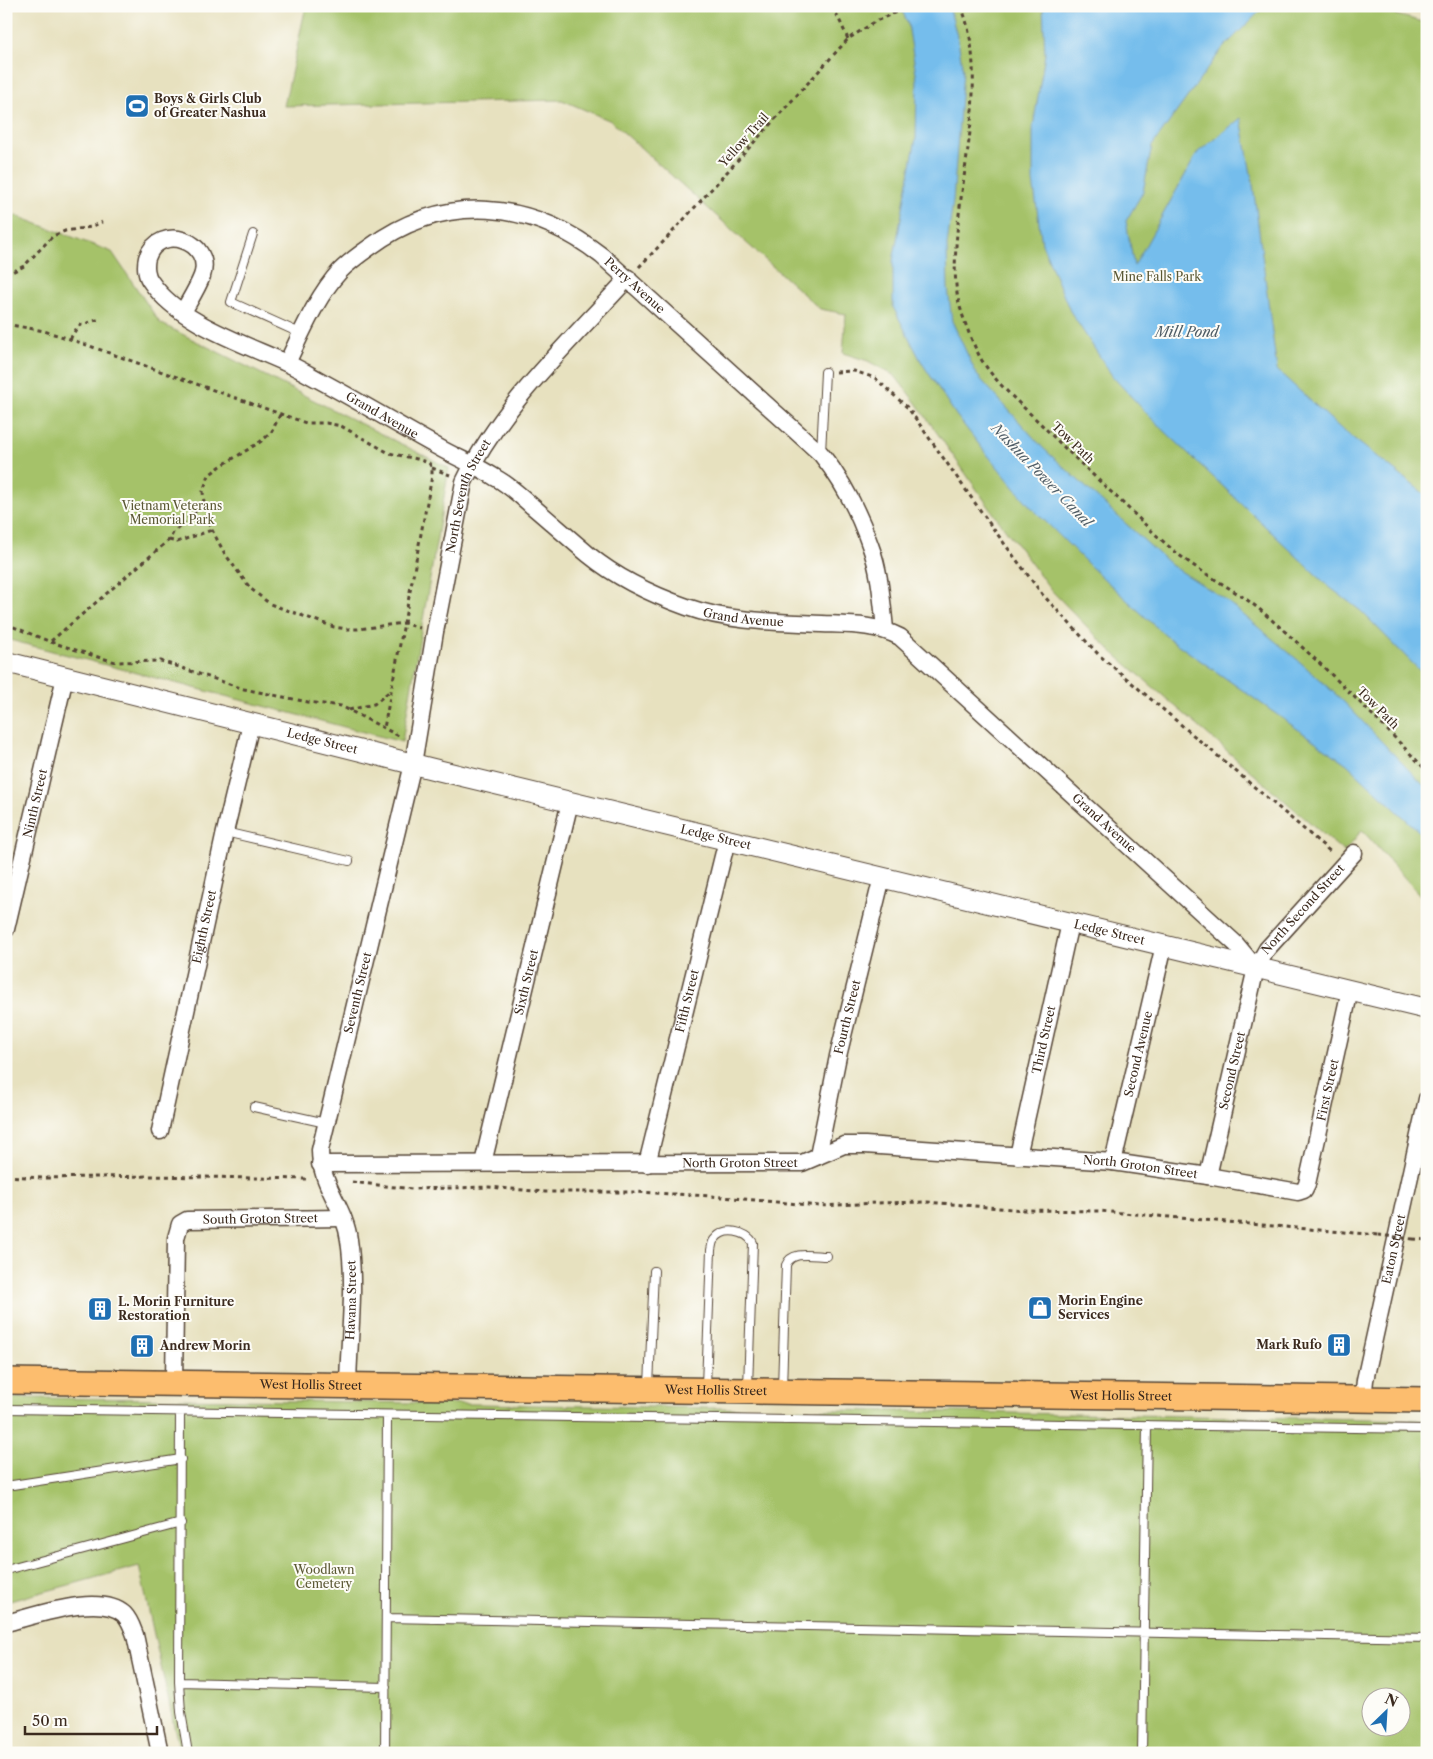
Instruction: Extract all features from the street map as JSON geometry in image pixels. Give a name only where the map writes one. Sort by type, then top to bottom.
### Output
[{"type":"main road","name":"West Hollis Street","points":[[6,1381],[648,1388],[1427,1400]]},
{"type":"street","name":"Perry Avenue","points":[[287,363],[325,291],[340,271],[357,256],[410,222],[449,212],[473,210],[500,211],[551,224],[584,242],[628,278],[821,454],[832,468],[853,506],[871,546],[881,592],[885,629]]},
{"type":"street","name":"North Seventh Street","points":[[413,764],[435,632],[464,482],[472,464],[494,429],[527,388],[628,278]]},
{"type":"street","name":"Grand Avenue","points":[[183,312],[212,330],[287,363],[497,478],[591,557],[610,570],[649,591],[688,608],[710,614],[742,618],[864,625],[885,629],[900,636],[1236,944],[1256,968]]},
{"type":"street","name":"Ledge Street","points":[[6,662],[413,764],[1427,1009]]},
{"type":"street","name":"Ninth Street","points":[[6,929],[65,677]]},
{"type":"street","name":"Eighth Street","points":[[160,1132],[225,832],[251,724]]},
{"type":"street","name":"Seventh Street","points":[[342,1218],[322,1172],[320,1150],[413,764]]},
{"type":"street","name":"Sixth Street","points":[[484,1163],[570,802]]},
{"type":"street","name":"Fifth Street","points":[[647,1164],[727,840]]},
{"type":"street","name":"North Second Street","points":[[1256,968],[1267,949],[1349,858]]},
{"type":"street","name":"Fourth Street","points":[[818,1156],[838,1056],[882,877]]},
{"type":"street","name":"Third Street","points":[[1018,1156],[1070,923]]},
{"type":"street","name":"Second Avenue","points":[[1113,1162],[1164,946]]},
{"type":"street","name":"Second Street","points":[[1208,1176],[1256,968]]},
{"type":"street","name":"First Street","points":[[1304,1190],[1307,1184],[1350,990]]},
{"type":"street","name":"Eaton Street","points":[[1363,1400],[1364,1380],[1427,1099]]},
{"type":"street","name":"North Groton Street","points":[[322,1172],[484,1163],[802,1163],[844,1145],[865,1145],[1113,1162],[1298,1192],[1304,1190]]},
{"type":"street","name":"South Groton Street","points":[[174,1382],[176,1238],[180,1224],[188,1220],[342,1218]]},
{"type":"street","name":"Havana Street","points":[[342,1218],[349,1238],[352,1282],[348,1384]]},
{"type":"street","points":[[6,1623],[91,1604],[114,1608],[123,1614],[130,1622],[135,1635],[160,1753]]},
{"type":"lane","points":[[253,234],[231,302],[302,334]]},
{"type":"lane","points":[[821,454],[825,372]]},
{"type":"lane","points":[[225,832],[349,861]]},
{"type":"lane","points":[[254,1107],[326,1123]]},
{"type":"lane","points":[[706,1389],[711,1250],[714,1239],[719,1234],[728,1232],[743,1233],[750,1236],[753,1243],[748,1390]]},
{"type":"lane","points":[[782,1390],[786,1265],[788,1260],[794,1256],[827,1256]]},
{"type":"lane","points":[[648,1388],[654,1271]]},
{"type":"lane","points":[[6,1409],[1427,1430]]},
{"type":"lane","points":[[180,1412],[181,1523],[178,1682],[188,1753]]},
{"type":"lane","points":[[385,1753],[387,1415]]},
{"type":"lane","points":[[1142,1753],[1147,1425]]},
{"type":"lane","points":[[6,1486],[181,1459]]},
{"type":"lane","points":[[6,1570],[181,1523]]},
{"type":"lane","points":[[386,1618],[1427,1638]]},
{"type":"lane","points":[[178,1682],[386,1687]]},
{"type":"path","points":[[833,6],[848,39]]},
{"type":"path","name":"Yellow Trail","points":[[628,278],[666,239],[848,39],[876,21],[910,6]]},
{"type":"path","name":"Tow Path","points":[[961,6],[970,38],[973,80],[968,143],[959,211],[956,278],[960,308],[982,360],[995,378],[1067,450],[1166,544],[1190,563],[1241,595],[1266,614],[1350,692],[1427,771]]},
{"type":"path","points":[[6,276],[24,266],[54,236],[65,231],[90,227],[102,222]]},
{"type":"path","points":[[70,339],[78,326],[100,319]]},
{"type":"path","points":[[6,324],[44,331],[70,339],[306,423],[326,423],[340,426],[389,453],[417,458],[429,463],[432,468],[432,476],[384,728]]},
{"type":"path","points":[[825,372],[854,371],[875,378],[893,394],[908,408],[992,528],[1042,594],[1099,654],[1349,858]]},
{"type":"path","points":[[280,415],[271,433],[209,476],[203,491],[204,503],[212,530],[225,554],[250,588],[270,604],[334,627],[358,629],[404,623],[435,632]]},
{"type":"path","points":[[432,468],[451,475]]},
{"type":"path","points":[[51,642],[169,540],[173,533],[204,503]]},
{"type":"path","points":[[169,540],[177,542],[212,530]]},
{"type":"path","points":[[6,624],[51,642],[116,662],[161,661],[244,689],[308,702],[341,706],[398,736]]},
{"type":"path","points":[[349,710],[374,704],[391,691]]},
{"type":"path","points":[[6,1176],[44,1178],[322,1172],[412,1189],[489,1187],[545,1192],[636,1192],[711,1196],[820,1206],[927,1202],[1024,1210],[1099,1211],[1427,1240]]},
{"type":"green space","name":"Mine Falls Park","points":[[306,6],[1362,6],[1427,23],[1427,903],[1362,830],[1344,852],[1109,649],[1052,591],[999,521],[895,376],[868,361],[843,353],[846,314],[820,309],[611,121],[562,100],[284,106]]},
{"type":"green space","name":"Vietnam Veterans Memorial Park","points":[[6,212],[112,252],[160,323],[449,468],[402,742],[6,639]]},
{"type":"green space","name":"Woodlawn Cemetery","points":[[6,1398],[176,1399],[1427,1420],[1427,1753],[180,1753],[139,1566],[6,1602]]},
{"type":"water","name":"Nashua Power Canal","points":[[900,6],[949,6],[958,40],[963,71],[953,201],[947,245],[948,288],[952,321],[977,375],[1043,448],[1171,565],[1223,598],[1299,661],[1342,700],[1427,789],[1427,839],[1347,764],[1167,637],[1090,566],[1030,506],[985,452],[956,415],[922,363],[893,307],[893,261],[916,138],[917,80],[908,24]]},
{"type":"water","name":"Mill Pond","points":[[1043,6],[1265,6],[1222,49],[1152,146],[1143,192],[1126,221],[1134,266],[1198,152],[1241,118],[1253,185],[1277,370],[1339,427],[1427,496],[1427,678],[1361,611],[1328,586],[1152,419],[1113,377],[1070,311],[1042,244],[1033,181],[1033,127],[1045,54]]},
{"type":"place","name":"Boys & Girls Club of Greater Nashua","points":[[137,106]]},
{"type":"place","name":"Morin Engine Services","points":[[1040,1308]]},
{"type":"place","name":"L. Morin Furniture Restoration","points":[[100,1309]]},
{"type":"place","name":"Mark Rufo","points":[[1339,1345]]},
{"type":"place","name":"Andrew Morin","points":[[142,1346]]}]
